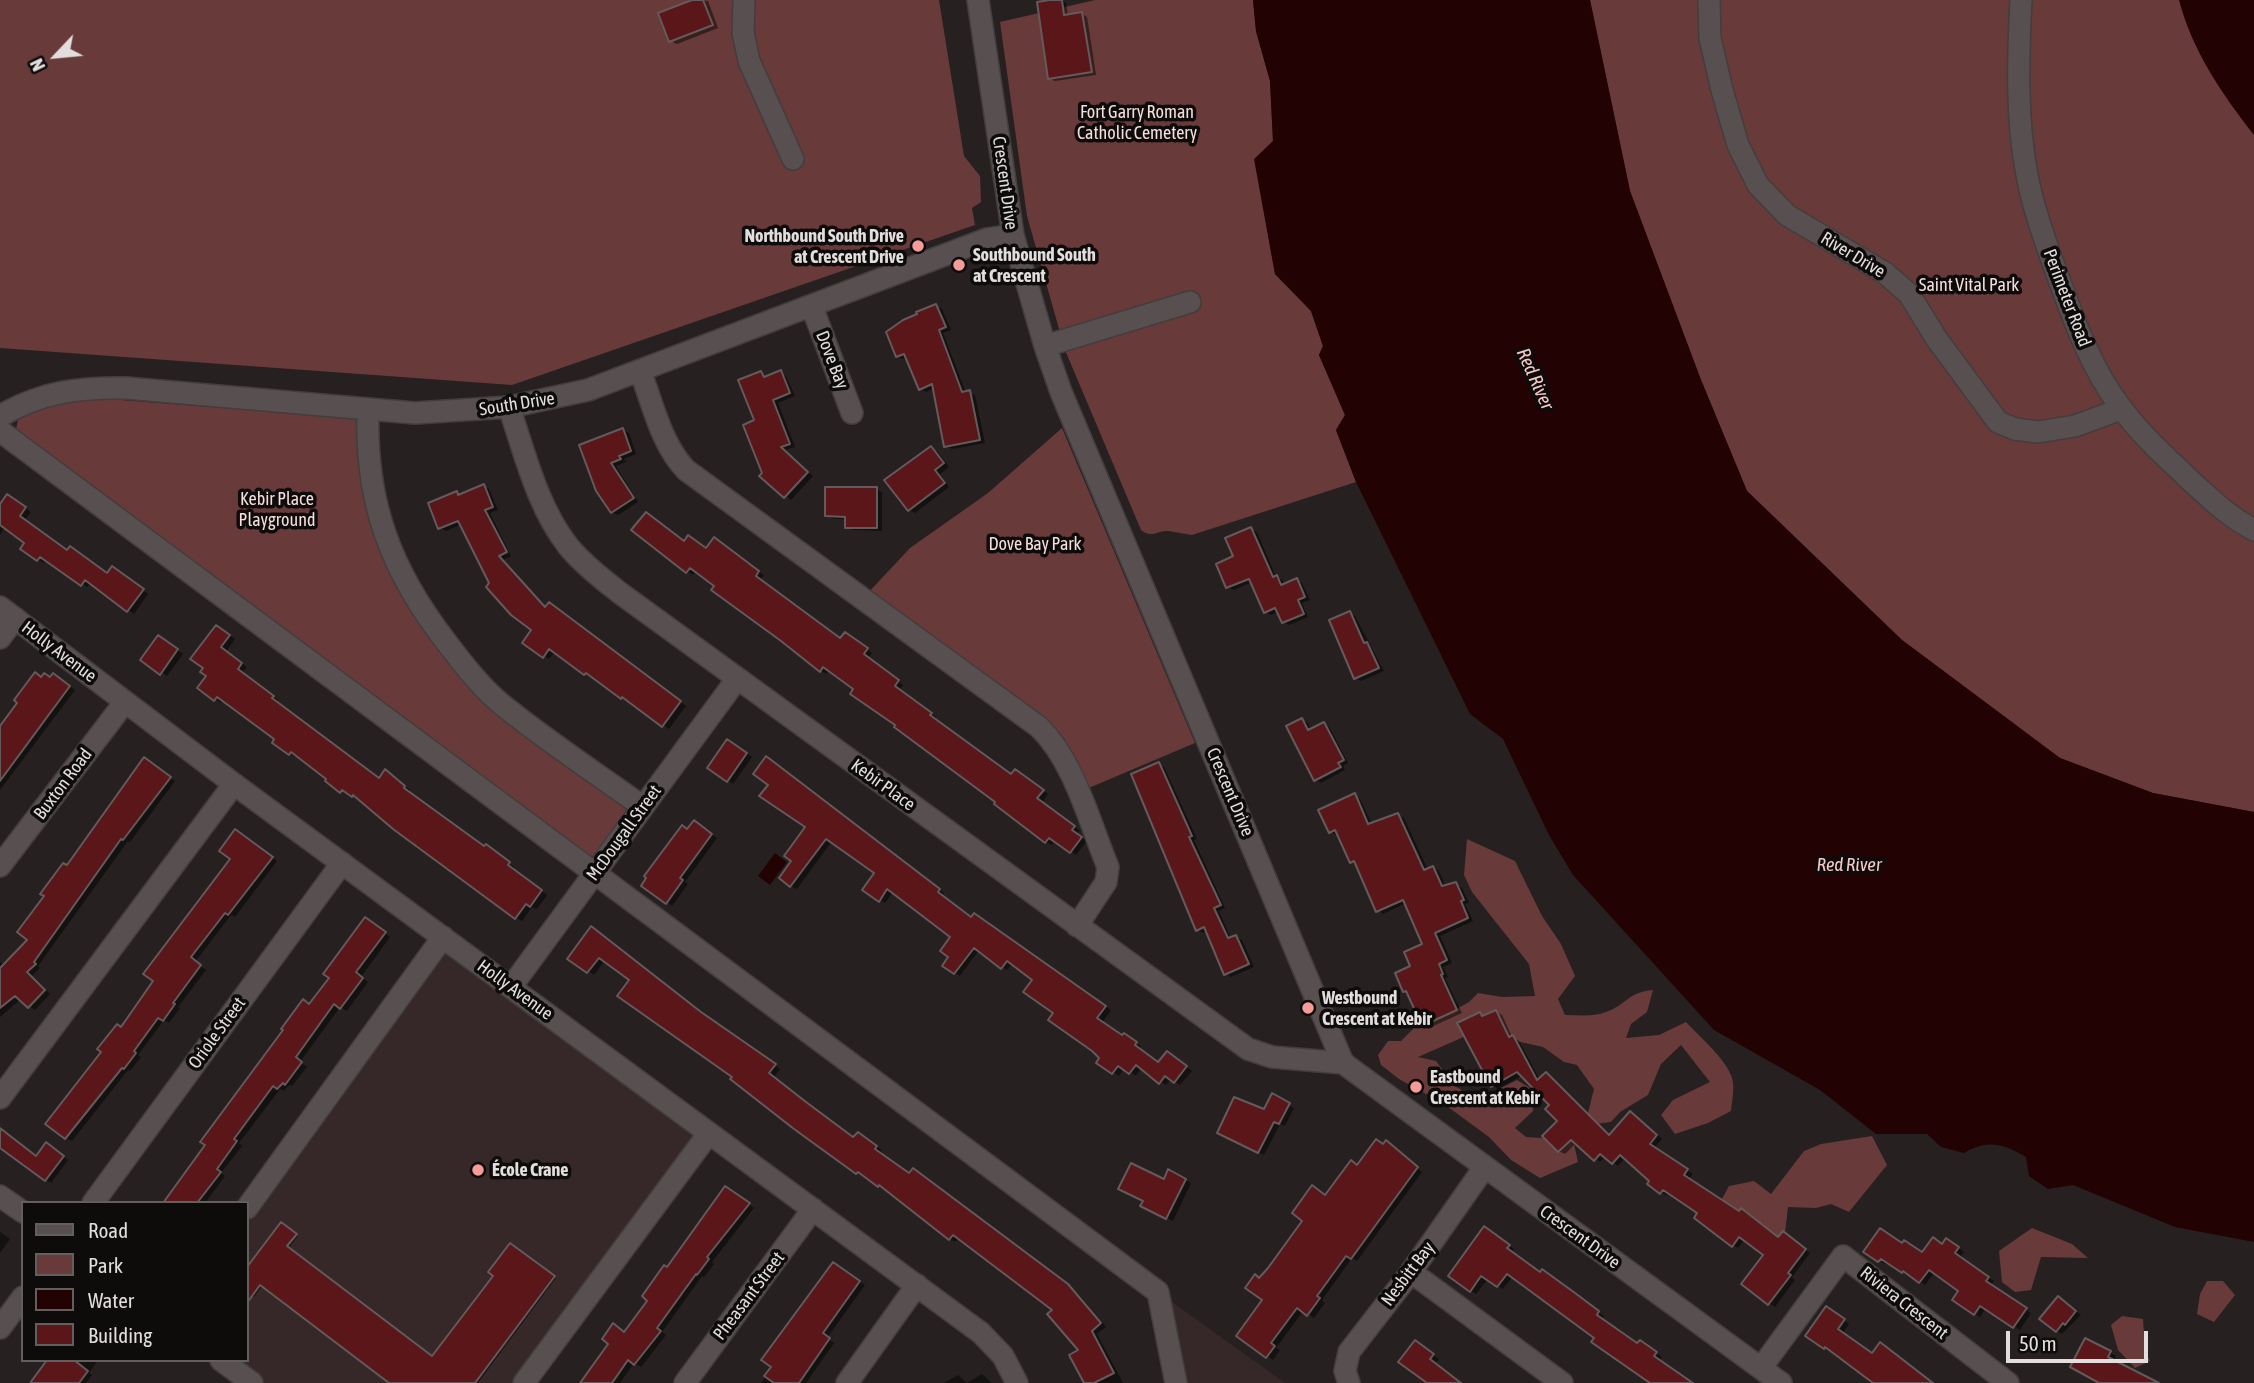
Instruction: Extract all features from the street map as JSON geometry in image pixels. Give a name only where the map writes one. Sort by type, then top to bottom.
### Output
[{"type":"street","points":[[744,0],[743,32],[749,61],[793,159]]},
{"type":"street","name":"Crescent Drive","points":[[978,0],[1013,235],[1045,346],[1061,392],[1343,1063],[1781,1383]]},
{"type":"street","name":"River Drive","points":[[1709,0],[1710,38],[1738,145],[1758,185],[1787,215],[1885,272],[1909,294],[1936,338],[1998,422],[2015,429],[2038,432],[2075,426],[2121,409]]},
{"type":"street","name":"Perimeter Road","points":[[2021,0],[2021,126],[2026,174],[2037,219],[2092,361],[2121,409],[2166,458],[2231,518],[2254,530]]},
{"type":"street","name":"South Drive","points":[[0,416],[23,403],[58,392],[91,387],[368,411],[426,413],[509,407],[588,390],[987,239],[1013,235]]},
{"type":"street","points":[[1045,346],[1190,302]]},
{"type":"street","name":"Dove Bay","points":[[812,307],[852,413]]},
{"type":"street","points":[[640,371],[668,444],[686,470],[1039,727],[1051,739],[1065,761],[1108,867],[1106,881],[1077,926]]},
{"type":"street","name":"Kebir Place","points":[[509,407],[543,504],[567,544],[595,573],[1248,1049],[1272,1057],[1343,1063]]},
{"type":"street","points":[[368,411],[369,457],[381,524],[404,580],[430,622],[459,660],[500,702],[643,807]]},
{"type":"street","points":[[0,431],[1158,1292],[1175,1383]]},
{"type":"street","points":[[0,638],[7,613]]},
{"type":"street","name":"Holly Avenue","points":[[7,613],[234,784],[917,1285],[993,1344],[1003,1356],[1017,1383]]},
{"type":"street","name":"McDougall Street","points":[[511,987],[737,679]]},
{"type":"street","name":"Buxton Road","points":[[0,866],[125,702]]},
{"type":"street","points":[[0,1098],[234,784]]},
{"type":"street","name":"Oriole Street","points":[[94,1201],[342,863]]},
{"type":"street","points":[[248,1207],[443,937]]},
{"type":"street","points":[[524,1383],[709,1133]]},
{"type":"street","name":"Nesbitt Bay","points":[[1349,1383],[1345,1371],[1349,1353],[1411,1272],[1484,1168]]},
{"type":"street","points":[[0,1196],[21,1211]]},
{"type":"street","name":"Pheasant Street","points":[[685,1383],[813,1209]]},
{"type":"street","name":"Riviera Crescent","points":[[1761,1368],[1843,1256],[2008,1383]]},
{"type":"street","points":[[1411,1272],[1562,1383]]},
{"type":"street","points":[[847,1383],[917,1285]]},
{"type":"street","points":[[0,1328],[21,1300]]},
{"type":"street","points":[[224,1362],[252,1383]]},
{"type":"shaded area","name":"École Crane","points":[[443,937],[709,1133],[524,1383],[252,1383],[224,1362],[248,1362],[248,1207]]},
{"type":"shaded area","points":[[1158,1292],[1285,1383],[1176,1383]]},
{"type":"green space","points":[[0,0],[939,0],[964,156],[980,176],[981,202],[972,208],[975,225],[512,385],[0,348]]},
{"type":"green space","name":"Fort Garry Roman Catholic Cemetery","points":[[1095,0],[1253,0],[1256,31],[1270,81],[1273,141],[1255,160],[1275,274],[1311,311],[1323,346],[1319,355],[1345,415],[1336,430],[1356,482],[1192,535],[1168,531],[1148,534],[1141,530],[1065,350],[1027,216],[1000,22]]},
{"type":"green space","name":"Saint Vital Park","points":[[1590,0],[2254,0],[2254,812],[2153,793],[2060,758],[1902,640],[1747,491],[1701,380],[1630,191]]},
{"type":"green space","name":"Kebir Place Playground","points":[[95,398],[355,418],[367,435],[375,499],[459,660],[643,807],[594,874],[21,437],[16,429],[18,420],[46,407]]},
{"type":"green space","name":"Dove Bay Park","points":[[1062,428],[1195,743],[1084,790],[1064,738],[867,594],[910,548],[988,493]]},
{"type":"green space","points":[[1467,839],[1515,861],[1542,916],[1561,944],[1575,976],[1558,999],[1565,1015],[1601,1014],[1638,993],[1653,990],[1647,1012],[1631,1024],[1626,1038],[1659,1035],[1686,1022],[1719,1056],[1729,1071],[1733,1086],[1731,1111],[1708,1123],[1675,1134],[1661,1115],[1673,1100],[1710,1082],[1681,1045],[1661,1064],[1648,1095],[1620,1112],[1611,1122],[1585,1125],[1594,1089],[1577,1065],[1564,1062],[1543,1047],[1489,1035],[1468,1035],[1418,1057],[1436,1061],[1455,1086],[1468,1094],[1493,1092],[1517,1080],[1535,1091],[1533,1111],[1515,1128],[1526,1137],[1573,1140],[1578,1162],[1540,1178],[1511,1160],[1489,1137],[1444,1104],[1399,1079],[1381,1065],[1378,1055],[1388,1041],[1401,1041],[1418,1024],[1442,1017],[1469,1002],[1478,993],[1502,997],[1535,996],[1529,964],[1472,892],[1464,875]]},
{"type":"green space","points":[[1872,1136],[1887,1165],[1849,1212],[1831,1204],[1816,1208],[1788,1207],[1785,1233],[1762,1247],[1738,1224],[1722,1199],[1729,1186],[1754,1181],[1771,1194],[1804,1151],[1821,1144]]},
{"type":"green space","points":[[2032,1228],[2072,1244],[2088,1258],[2041,1257],[2031,1290],[2015,1292],[2002,1282],[1999,1251]]},
{"type":"green space","points":[[2207,1281],[2223,1281],[2235,1295],[2214,1322],[2197,1314],[2200,1294]]},
{"type":"green space","points":[[2122,1316],[2143,1319],[2145,1351],[2150,1361],[2135,1368],[2118,1350],[2111,1325]]},
{"type":"water","name":"Red River","points":[[1253,0],[1590,0],[1630,191],[1701,380],[1747,491],[1902,640],[2060,758],[2153,793],[2254,812],[2254,1242],[2175,1227],[2073,1185],[2048,1189],[2029,1176],[2026,1157],[2003,1146],[1981,1146],[1964,1153],[1941,1147],[1927,1134],[1876,1134],[1820,1090],[1714,1030],[1573,875],[1549,835],[1503,739],[1470,714],[1356,482],[1336,430],[1345,415],[1319,355],[1323,346],[1311,311],[1275,274],[1254,159],[1273,141],[1270,81],[1256,31]]},
{"type":"water","points":[[2179,0],[2254,0],[2254,135],[2209,71]]},
{"type":"water","points":[[775,853],[787,862],[770,885],[758,876]]},
{"type":"building","points":[[692,0],[703,0],[713,25],[669,42],[658,13]]},
{"type":"building","points":[[1062,0],[1064,15],[1082,12],[1092,72],[1048,79],[1037,2]]},
{"type":"building","points":[[936,304],[946,327],[939,330],[962,392],[970,390],[980,440],[944,447],[932,384],[919,390],[904,354],[896,357],[886,332],[917,314],[916,312]]},
{"type":"building","points":[[781,370],[790,393],[773,400],[790,444],[781,447],[808,472],[784,498],[759,476],[762,473],[743,425],[754,420],[738,380],[761,371],[764,377]]},
{"type":"building","points":[[623,428],[631,451],[611,463],[634,498],[611,513],[596,491],[579,445]]},
{"type":"building","points":[[931,446],[944,463],[935,470],[945,483],[908,511],[884,480]]},
{"type":"building","points":[[484,484],[493,507],[485,510],[507,552],[499,556],[545,607],[549,602],[681,701],[662,727],[549,649],[543,658],[522,643],[531,630],[511,615],[486,587],[489,583],[458,521],[438,529],[428,503]]},
{"type":"building","points":[[825,487],[877,487],[877,528],[845,528],[845,517],[825,516]]},
{"type":"building","points":[[7,494],[26,507],[20,516],[67,550],[70,546],[107,573],[112,566],[144,589],[127,612],[85,580],[81,586],[40,557],[37,561],[20,549],[24,543],[0,525],[0,504]]},
{"type":"building","points":[[646,512],[684,541],[688,535],[706,548],[714,537],[759,571],[756,576],[840,638],[845,632],[868,648],[864,654],[899,680],[895,686],[932,713],[930,715],[1011,774],[1015,769],[1044,790],[1037,798],[1075,826],[1072,830],[1082,837],[1070,853],[1049,838],[1045,843],[894,727],[895,725],[850,694],[853,689],[823,667],[820,672],[711,590],[714,586],[690,568],[686,573],[631,530]]},
{"type":"building","points":[[1251,527],[1273,577],[1277,575],[1281,585],[1297,578],[1305,597],[1298,600],[1304,614],[1282,623],[1275,608],[1264,613],[1249,579],[1226,588],[1216,564],[1233,556],[1225,538]]},
{"type":"building","points":[[1350,611],[1379,668],[1354,679],[1329,620]]},
{"type":"building","points":[[216,625],[230,635],[221,647],[242,663],[238,669],[274,696],[272,698],[379,778],[385,769],[405,786],[404,788],[484,846],[486,844],[510,862],[508,865],[542,890],[530,907],[526,904],[515,919],[393,829],[353,795],[352,797],[342,790],[340,793],[291,752],[289,755],[272,743],[274,739],[217,697],[214,701],[197,688],[206,676],[200,672],[203,668],[190,659]]},
{"type":"building","points":[[158,635],[178,649],[160,675],[140,660]]},
{"type":"building","points":[[35,672],[41,677],[44,673],[50,677],[53,673],[70,686],[0,781],[0,726],[17,703],[14,700]]},
{"type":"building","points":[[1302,718],[1308,730],[1324,722],[1344,760],[1338,763],[1341,767],[1314,781],[1286,726]]},
{"type":"building","points":[[727,739],[747,753],[727,782],[707,768]]},
{"type":"building","points":[[766,756],[940,889],[938,892],[971,917],[974,913],[1106,1006],[1097,1018],[1137,1042],[1135,1045],[1158,1062],[1167,1051],[1187,1066],[1174,1083],[1165,1076],[1159,1084],[1136,1065],[1129,1074],[1118,1066],[1112,1074],[1096,1063],[1099,1058],[1092,1051],[1048,1020],[1053,1013],[1023,992],[1032,980],[1007,961],[1001,969],[974,948],[954,974],[942,966],[948,957],[940,951],[950,937],[887,889],[879,902],[862,890],[874,873],[826,839],[790,887],[779,878],[791,861],[784,856],[805,827],[759,796],[768,785],[753,774]]},
{"type":"building","points":[[144,757],[171,777],[123,840],[121,839],[34,962],[36,964],[27,972],[45,990],[28,1008],[15,996],[0,1008],[0,968],[27,940],[17,932],[44,896],[40,894],[63,863],[67,865]]},
{"type":"building","points":[[1159,762],[1192,836],[1189,837],[1221,905],[1214,908],[1228,938],[1236,935],[1249,964],[1224,975],[1204,927],[1196,931],[1131,774]]},
{"type":"building","points":[[1355,793],[1368,824],[1398,813],[1424,870],[1433,866],[1442,886],[1456,882],[1464,900],[1461,901],[1468,918],[1435,933],[1447,960],[1439,964],[1443,974],[1441,975],[1457,1010],[1422,1026],[1395,973],[1410,966],[1404,952],[1422,944],[1403,900],[1376,912],[1354,861],[1350,863],[1335,830],[1329,833],[1318,810]]},
{"type":"building","points":[[694,820],[712,834],[680,878],[683,880],[666,904],[641,886],[646,878],[644,876],[682,825],[687,829]]},
{"type":"building","points":[[235,829],[273,857],[191,957],[201,965],[163,1021],[158,1018],[124,1069],[122,1068],[65,1139],[45,1124],[101,1052],[97,1049],[117,1024],[121,1027],[153,981],[143,974],[230,859],[219,851]]},
{"type":"building","points":[[365,917],[386,932],[356,972],[363,978],[340,1009],[334,1004],[296,1057],[302,1062],[285,1085],[283,1083],[277,1089],[273,1086],[234,1139],[237,1141],[217,1169],[221,1172],[199,1201],[164,1201],[205,1145],[200,1142],[303,999],[309,1004],[329,978],[323,974]]},
{"type":"building","points":[[591,926],[701,1012],[776,1064],[769,1073],[806,1102],[853,1137],[858,1132],[877,1146],[875,1149],[909,1173],[913,1168],[1068,1284],[1101,1323],[1092,1331],[1114,1373],[1094,1383],[1084,1383],[1069,1355],[1078,1350],[1047,1314],[1052,1310],[953,1235],[949,1240],[879,1185],[878,1187],[858,1172],[856,1174],[730,1079],[732,1077],[617,996],[629,980],[599,958],[587,973],[567,959]]},
{"type":"building","points":[[1496,1010],[1509,1037],[1513,1035],[1537,1080],[1546,1072],[1609,1135],[1630,1111],[1657,1135],[1650,1144],[1688,1169],[1684,1175],[1739,1211],[1741,1208],[1778,1237],[1783,1231],[1806,1249],[1788,1273],[1791,1275],[1768,1305],[1741,1284],[1763,1255],[1739,1237],[1732,1247],[1694,1218],[1697,1213],[1663,1190],[1660,1194],[1647,1184],[1649,1181],[1620,1155],[1612,1164],[1600,1154],[1594,1161],[1571,1140],[1558,1152],[1542,1136],[1557,1121],[1545,1109],[1549,1105],[1517,1072],[1491,1087],[1457,1023],[1480,1012],[1482,1016]]},
{"type":"building","points":[[1272,1093],[1290,1103],[1279,1124],[1274,1122],[1258,1153],[1217,1133],[1234,1097],[1264,1109]]},
{"type":"building","points":[[0,1128],[36,1156],[46,1142],[64,1156],[45,1181],[0,1148]]},
{"type":"building","points":[[1376,1139],[1383,1144],[1386,1140],[1418,1167],[1351,1259],[1346,1256],[1317,1296],[1320,1298],[1307,1316],[1297,1308],[1271,1343],[1275,1346],[1266,1358],[1236,1336],[1262,1300],[1245,1288],[1255,1274],[1259,1278],[1268,1268],[1302,1221],[1292,1213],[1312,1185],[1325,1195],[1351,1160],[1357,1165]]},
{"type":"building","points":[[1131,1163],[1164,1179],[1168,1169],[1186,1179],[1166,1219],[1140,1206],[1143,1201],[1118,1189]]},
{"type":"building","points":[[725,1186],[750,1203],[707,1257],[709,1259],[657,1328],[661,1331],[634,1365],[628,1360],[612,1383],[580,1383],[608,1344],[602,1339],[613,1323],[624,1332],[647,1301],[642,1296],[664,1265],[667,1267]]},
{"type":"building","points":[[281,1222],[297,1234],[287,1246],[432,1356],[493,1276],[488,1272],[510,1243],[555,1276],[475,1383],[389,1383],[260,1285],[248,1302],[248,1266]]},
{"type":"building","points":[[1484,1226],[1510,1245],[1507,1248],[1575,1293],[1599,1311],[1597,1315],[1637,1343],[1640,1340],[1657,1352],[1654,1356],[1693,1383],[1650,1383],[1591,1342],[1594,1338],[1507,1274],[1497,1287],[1481,1276],[1470,1292],[1448,1276]]},
{"type":"building","points":[[1880,1228],[1902,1243],[1904,1240],[1922,1252],[1933,1237],[1942,1244],[1946,1238],[1959,1247],[1955,1253],[1989,1277],[1986,1281],[2027,1308],[2013,1328],[1980,1306],[1974,1315],[1952,1300],[1958,1291],[1929,1270],[1919,1283],[1903,1271],[1902,1273],[1881,1259],[1878,1262],[1863,1252]]},
{"type":"building","points":[[833,1262],[860,1281],[823,1333],[830,1338],[799,1383],[774,1383],[764,1376],[771,1367],[761,1360]]},
{"type":"building","points":[[2058,1296],[2076,1311],[2056,1332],[2039,1319]]},
{"type":"building","points":[[1826,1306],[1845,1319],[1838,1329],[1872,1353],[1880,1342],[1933,1383],[1873,1383],[1825,1347],[1824,1349],[1805,1336]]},
{"type":"building","points":[[2085,1338],[2111,1351],[2108,1357],[2159,1383],[2099,1383],[2070,1367]]},
{"type":"building","points":[[1415,1340],[1434,1354],[1430,1359],[1461,1383],[1427,1383],[1398,1362]]},
{"type":"building","points":[[46,1362],[77,1362],[88,1371],[79,1383],[30,1383]]},
{"type":"place","name":"Northbound South Drive at Crescent Drive","points":[[918,246]]},
{"type":"place","name":"Southbound South at Crescent","points":[[959,265]]},
{"type":"place","name":"Westbound Crescent at Kebir","points":[[1308,1008]]},
{"type":"place","name":"Eastbound Crescent at Kebir","points":[[1416,1087]]},
{"type":"place","name":"École Crane","points":[[478,1170]]}]
